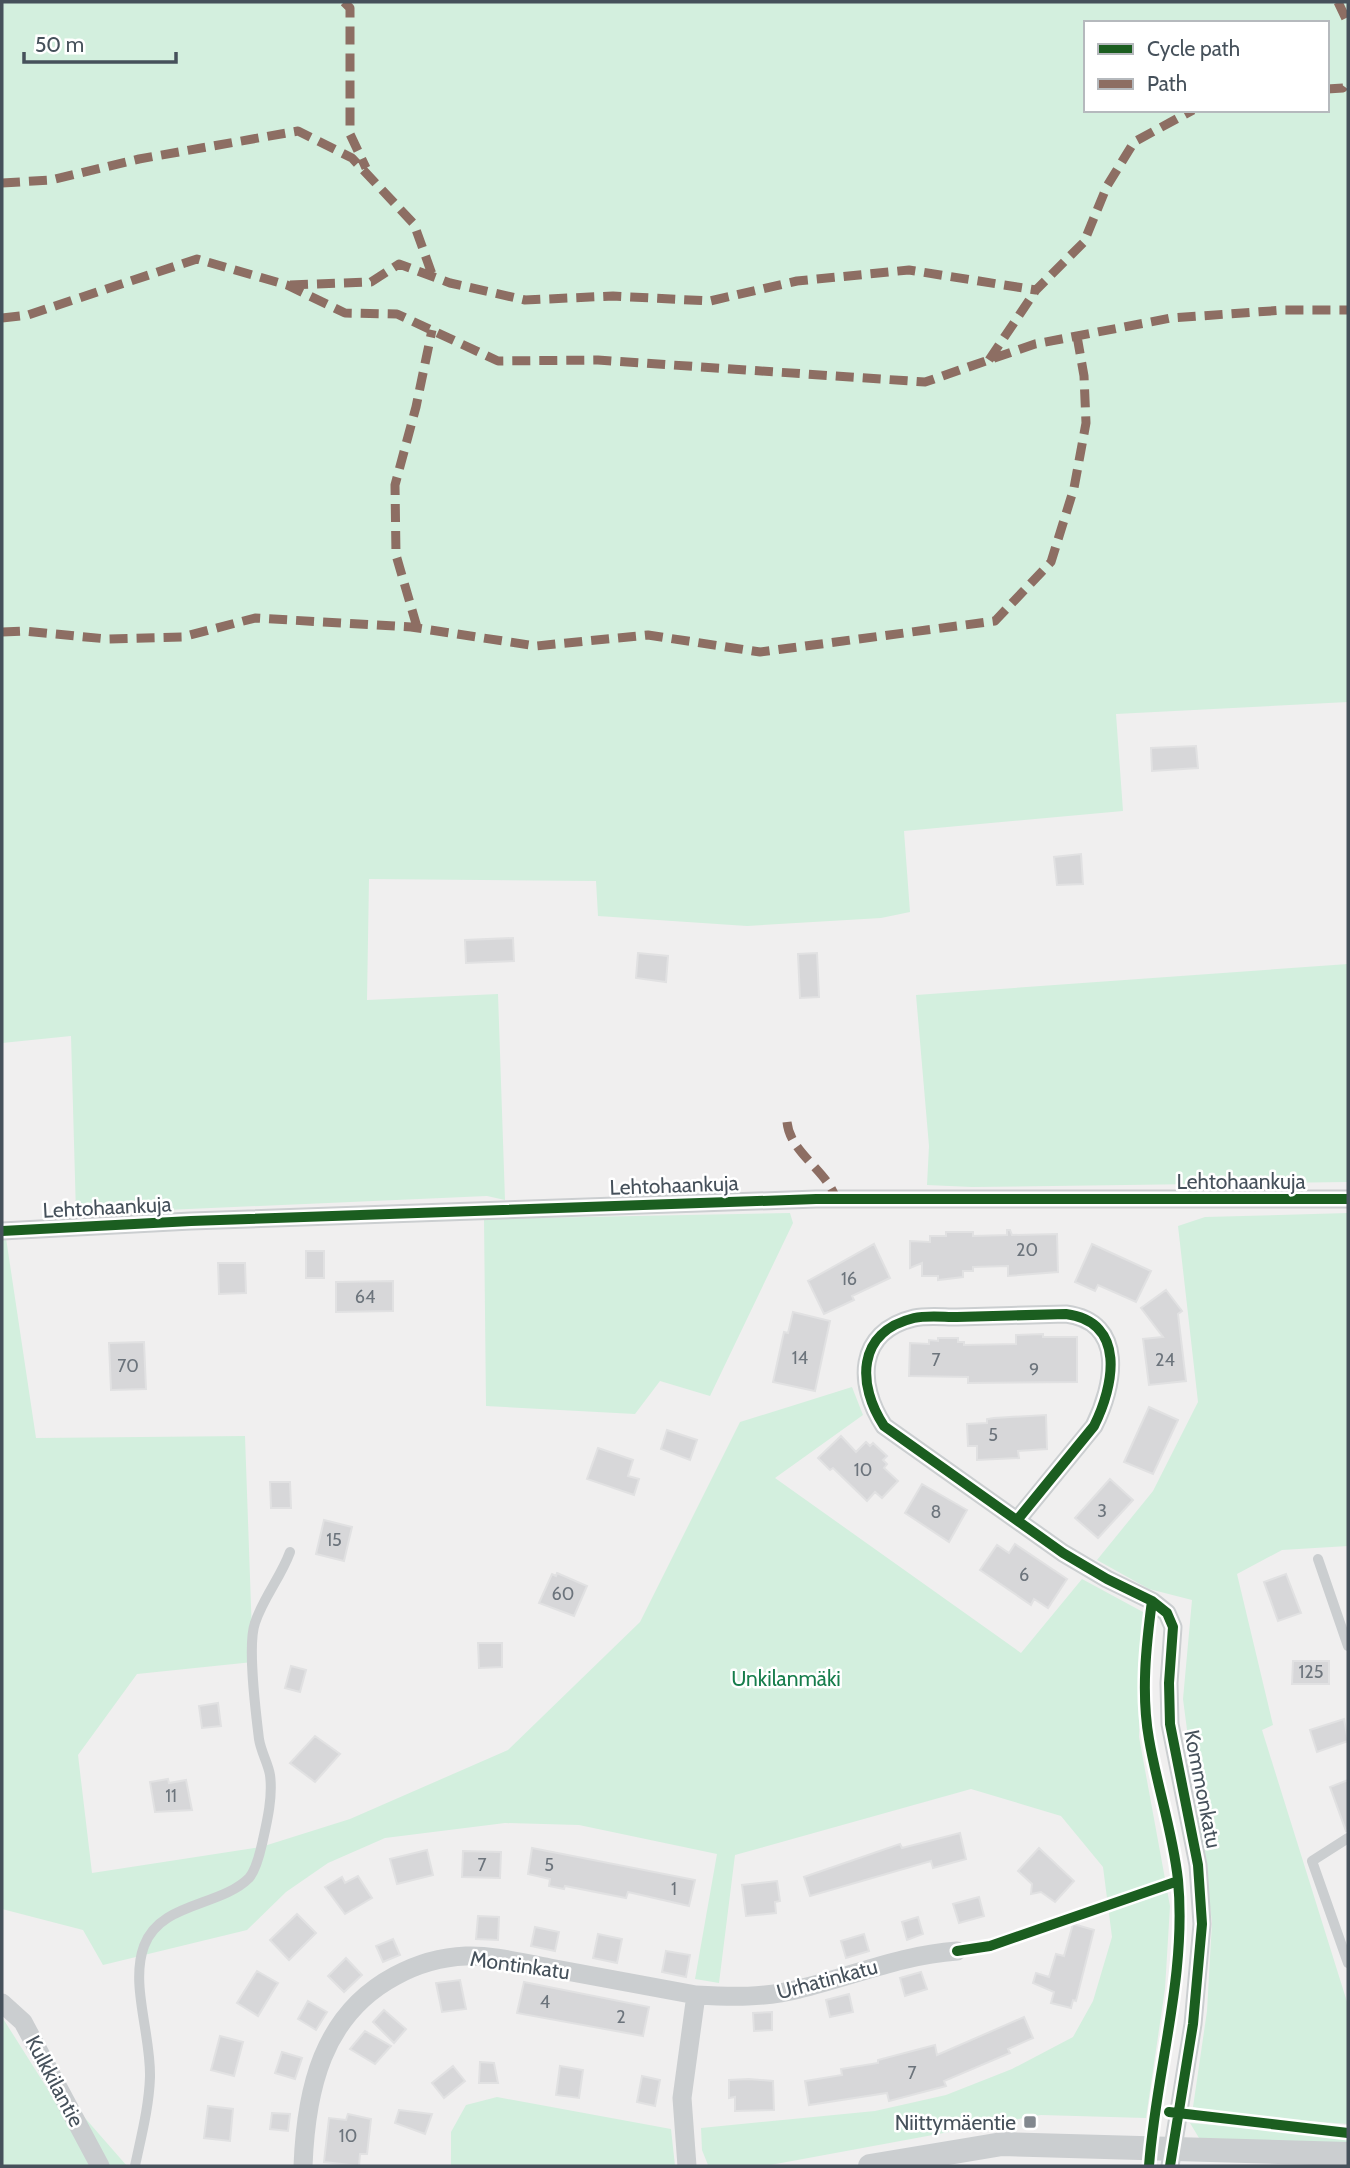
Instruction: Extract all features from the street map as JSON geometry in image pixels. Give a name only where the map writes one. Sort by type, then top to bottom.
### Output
[{"type":"street","name":"Lehtohaankuja","points":[[2,1231],[191,1221],[816,1199],[1348,1199]]},
{"type":"street","name":"Kommonkatu","points":[[1018,1519],[1094,1426],[1111,1380],[1105,1337],[1090,1321],[1066,1314],[915,1318],[890,1329],[870,1353],[865,1369],[868,1397],[884,1426],[897,1438],[1107,1579],[1152,1601],[1167,1613],[1173,1628],[1169,1683],[1170,1724],[1198,1865],[1202,1924],[1195,2011],[1172,2157]]},
{"type":"street","name":"Urhatinkatu","points":[[696,1995],[760,1996],[798,1990],[918,1954],[957,1951]]},
{"type":"street","name":"Montinkatu","points":[[303,2166],[308,2099],[322,2054],[341,2021],[355,2006],[371,1992],[406,1970],[448,1958],[485,1956],[696,1995]]},
{"type":"street","points":[[687,2166],[682,2098],[696,1995]]},
{"type":"street","name":"Kulkkilantie","points":[[2,2003],[23,2022],[100,2166]]},
{"type":"street","points":[[870,2166],[1002,2144],[1172,2157],[1348,2154]]},
{"type":"lane","points":[[135,2166],[150,2077],[147,2025],[137,1974],[145,1943],[163,1922],[189,1906],[226,1893],[250,1877],[254,1867],[270,1802],[270,1775],[260,1741],[253,1662],[254,1624],[282,1575],[290,1552]]},
{"type":"lane","points":[[1318,1559],[1348,1646]]},
{"type":"lane","points":[[1348,1839],[1312,1861],[1348,1963]]},
{"type":"green space","points":[[2,2],[1348,2],[1348,702],[1116,714],[1123,811],[904,831],[910,912],[881,918],[747,926],[598,916],[596,881],[369,879],[367,1000],[498,994],[505,1200],[487,1196],[76,1214],[71,1036],[2,1043]]},
{"type":"green space","points":[[1348,964],[1348,1182],[972,1187],[927,1185],[929,1146],[916,995]]},
{"type":"green space","points":[[790,1213],[793,1223],[710,1396],[660,1381],[635,1414],[486,1406],[484,1219]]},
{"type":"green space","points":[[1348,1213],[1348,1546],[1282,1550],[1237,1574],[1273,1725],[1262,1730],[1348,2005],[1348,2124],[1225,2115],[1193,2107],[1207,2011],[1212,1922],[1183,1699],[1192,1600],[1149,1589],[1097,1560],[1153,1491],[1198,1402],[1178,1226],[1205,1217]]},
{"type":"green space","name":"Unkilanmäki","points":[[2,1238],[6,1238],[36,1438],[245,1436],[253,1662],[137,1674],[78,1755],[92,1873],[261,1847],[350,1819],[508,1750],[640,1622],[740,1422],[852,1387],[863,1415],[775,1478],[1021,1653],[1082,1579],[1143,1612],[1139,1737],[1170,1906],[1165,1989],[1146,2118],[1041,2115],[765,2166],[708,2165],[702,2150],[701,2128],[875,2111],[946,2095],[1012,2069],[1073,2037],[1093,2001],[1112,1937],[1103,1867],[1061,1816],[971,1789],[735,1855],[719,1983],[695,1979],[717,1854],[579,1825],[505,1823],[385,1838],[328,1863],[286,1892],[247,1930],[103,1965],[83,1930],[2,1909]]},
{"type":"green space","points":[[2,2017],[59,2107],[78,2110],[127,2166],[2,2166]]},
{"type":"green space","points":[[497,2097],[671,2129],[675,2166],[451,2166],[451,2132],[466,2105]]},
{"type":"green space","points":[[1190,2123],[1348,2136],[1348,2144],[1199,2138]]},
{"type":"building","points":[[1196,746],[1198,768],[1152,771],[1151,748]]},
{"type":"building","points":[[1081,854],[1083,884],[1057,885],[1054,857]]},
{"type":"building","points":[[513,938],[514,961],[466,963],[465,940]]},
{"type":"building","points":[[638,953],[668,956],[666,982],[636,978]]},
{"type":"building","points":[[817,953],[819,997],[800,998],[798,954]]},
{"type":"building","points":[[1007,1230],[1010,1230],[1012,1235],[1057,1234],[1058,1272],[1008,1276],[1008,1266],[973,1267],[973,1271],[963,1271],[963,1277],[938,1280],[938,1276],[922,1276],[922,1263],[910,1268],[910,1241],[930,1242],[930,1236],[946,1236],[946,1232],[973,1232],[973,1236],[1007,1235]]},
{"type":"building","points":[[874,1244],[890,1278],[852,1296],[854,1300],[824,1314],[808,1281]]},
{"type":"building","points":[[1092,1244],[1151,1271],[1136,1302],[1098,1285],[1095,1291],[1075,1282]]},
{"type":"building","points":[[306,1251],[324,1251],[324,1278],[306,1278]]},
{"type":"building","points":[[218,1263],[245,1263],[246,1293],[219,1294]]},
{"type":"building","points":[[393,1281],[393,1311],[336,1312],[336,1282]]},
{"type":"building","points":[[1166,1290],[1182,1311],[1178,1314],[1186,1381],[1149,1385],[1143,1339],[1163,1337],[1141,1308]]},
{"type":"building","points":[[793,1312],[830,1321],[815,1391],[773,1382],[784,1332],[788,1333]]},
{"type":"building","points":[[1043,1334],[1043,1337],[1077,1337],[1077,1382],[968,1383],[968,1377],[909,1376],[910,1343],[929,1344],[929,1340],[938,1341],[938,1338],[958,1338],[958,1342],[964,1342],[964,1345],[1016,1344],[1016,1335]]},
{"type":"building","points":[[144,1342],[146,1389],[111,1390],[109,1343]]},
{"type":"building","points":[[1149,1407],[1178,1420],[1153,1474],[1124,1462]]},
{"type":"building","points":[[1046,1415],[1047,1449],[1018,1451],[1019,1458],[977,1460],[977,1446],[968,1446],[967,1424],[987,1423],[987,1419],[994,1418]]},
{"type":"building","points":[[667,1430],[697,1440],[690,1460],[661,1449]]},
{"type":"building","points":[[841,1436],[856,1452],[866,1442],[870,1446],[873,1443],[887,1456],[883,1460],[887,1464],[884,1468],[898,1481],[882,1498],[875,1492],[867,1501],[833,1468],[830,1470],[818,1458]]},
{"type":"building","points":[[598,1448],[633,1460],[628,1476],[639,1479],[634,1495],[587,1479]]},
{"type":"building","points":[[1110,1479],[1133,1500],[1098,1538],[1075,1518]]},
{"type":"building","points":[[270,1482],[290,1482],[291,1508],[271,1508]]},
{"type":"building","points":[[922,1484],[967,1510],[949,1542],[905,1513]]},
{"type":"building","points":[[324,1520],[352,1527],[344,1561],[316,1554]]},
{"type":"building","points":[[1015,1544],[1067,1579],[1048,1608],[1034,1599],[1031,1605],[980,1570],[997,1545],[1009,1553]]},
{"type":"building","points":[[557,1573],[587,1586],[574,1616],[539,1603],[552,1574],[556,1576]]},
{"type":"building","points":[[1286,1574],[1301,1613],[1278,1621],[1264,1582]]},
{"type":"building","points":[[478,1643],[502,1643],[502,1667],[479,1668]]},
{"type":"building","points":[[1293,1661],[1329,1661],[1329,1684],[1292,1684]]},
{"type":"building","points":[[291,1666],[306,1670],[300,1692],[285,1688]]},
{"type":"building","points":[[218,1703],[221,1726],[202,1728],[199,1706]]},
{"type":"building","points":[[1344,1719],[1348,1741],[1317,1752],[1310,1730]]},
{"type":"building","points":[[315,1736],[340,1754],[315,1782],[290,1763]]},
{"type":"building","points":[[168,1779],[169,1783],[186,1780],[192,1810],[155,1812],[150,1782]]},
{"type":"building","points":[[1348,1780],[1348,1830],[1346,1831],[1330,1787]]},
{"type":"building","points":[[960,1833],[966,1859],[933,1868],[931,1861],[810,1896],[804,1877],[900,1844],[902,1848]]},
{"type":"building","points":[[532,1848],[695,1880],[689,1906],[628,1892],[626,1898],[565,1886],[564,1889],[549,1886],[550,1879],[528,1874]]},
{"type":"building","points":[[1039,1848],[1074,1881],[1055,1902],[1041,1892],[1031,1894],[1032,1884],[1018,1871]]},
{"type":"building","points":[[427,1850],[433,1875],[397,1884],[390,1859]]},
{"type":"building","points":[[463,1851],[501,1852],[500,1878],[462,1877]]},
{"type":"building","points":[[358,1876],[372,1898],[345,1914],[325,1887],[342,1877],[345,1883]]},
{"type":"building","points":[[777,1881],[780,1901],[775,1902],[776,1913],[746,1916],[742,1885]]},
{"type":"building","points":[[979,1897],[984,1916],[959,1923],[953,1904]]},
{"type":"building","points":[[297,1914],[316,1933],[289,1960],[270,1940]]},
{"type":"building","points":[[478,1916],[499,1917],[498,1940],[476,1939]]},
{"type":"building","points":[[918,1917],[923,1934],[907,1940],[902,1922]]},
{"type":"building","points":[[1073,1924],[1094,1930],[1076,2001],[1073,2000],[1071,2008],[1051,2003],[1054,1992],[1033,1983],[1036,1973],[1049,1977],[1056,1954],[1064,1956]]},
{"type":"building","points":[[535,1927],[559,1932],[555,1951],[531,1946]]},
{"type":"building","points":[[598,1934],[622,1939],[617,1963],[593,1958]]},
{"type":"building","points":[[864,1934],[869,1951],[846,1958],[841,1941]]},
{"type":"building","points":[[393,1939],[400,1955],[383,1962],[376,1946]]},
{"type":"building","points":[[666,1951],[690,1955],[686,1977],[662,1972]]},
{"type":"building","points":[[346,1958],[362,1975],[344,1992],[328,1976]]},
{"type":"building","points":[[257,1971],[278,1983],[258,2016],[237,2003]]},
{"type":"building","points":[[921,1972],[927,1989],[905,1996],[900,1978]]},
{"type":"building","points":[[460,1980],[466,2009],[442,2012],[436,1983]]},
{"type":"building","points":[[524,1982],[649,2007],[643,2036],[517,2013]]},
{"type":"building","points":[[849,1994],[853,2012],[830,2017],[826,2000]]},
{"type":"building","points":[[308,2001],[327,2012],[316,2030],[298,2019]]},
{"type":"building","points":[[384,2010],[406,2029],[394,2043],[373,2022]]},
{"type":"building","points":[[772,2012],[772,2030],[754,2031],[753,2013]]},
{"type":"building","points":[[1024,2017],[1033,2038],[1008,2049],[1010,2053],[944,2081],[946,2086],[889,2101],[887,2093],[809,2105],[805,2081],[842,2075],[841,2069],[878,2063],[878,2060],[935,2045],[937,2055]]},
{"type":"building","points":[[365,2031],[391,2046],[375,2064],[350,2049]]},
{"type":"building","points":[[220,2036],[243,2042],[234,2076],[211,2070]]},
{"type":"building","points":[[282,2052],[302,2058],[295,2079],[275,2073]]},
{"type":"building","points":[[480,2062],[494,2063],[498,2083],[479,2083]]},
{"type":"building","points":[[453,2066],[465,2081],[444,2098],[432,2083]]},
{"type":"building","points":[[560,2066],[583,2070],[579,2098],[556,2095]]},
{"type":"building","points":[[642,2076],[660,2080],[655,2106],[637,2102]]},
{"type":"building","points":[[729,2080],[773,2081],[774,2110],[735,2111],[735,2097],[729,2098]]},
{"type":"building","points":[[208,2106],[233,2109],[230,2141],[204,2138]]},
{"type":"building","points":[[399,2110],[432,2114],[425,2134],[395,2123]]},
{"type":"building","points":[[272,2113],[290,2114],[288,2131],[270,2129]]},
{"type":"building","points":[[348,2114],[371,2119],[367,2154],[360,2154],[359,2166],[324,2162],[329,2118],[346,2120]]},
{"type":"marked path","points":[[344,2],[350,8],[350,134],[366,168]]},
{"type":"marked path","points":[[1338,2],[1348,23]]},
{"type":"marked path","points":[[1329,89],[1343,88],[1348,81]]},
{"type":"marked path","points":[[290,285],[371,282],[399,264],[450,283],[525,300],[613,296],[710,301],[797,281],[909,270],[1036,290],[1084,242],[1107,186],[1134,142],[1189,112]]},
{"type":"marked path","points":[[2,183],[51,180],[139,159],[298,131],[352,158],[414,224],[433,277]]},
{"type":"marked path","points":[[2,318],[28,315],[197,259],[287,285],[345,313],[397,314],[498,361],[598,360],[925,382],[1035,344],[1171,318],[1285,310],[1348,310]]},
{"type":"marked path","points":[[989,360],[1036,290]]},
{"type":"marked path","points":[[417,627],[396,555],[395,485],[416,407],[432,330]]},
{"type":"marked path","points":[[2,632],[24,631],[107,639],[182,637],[255,618],[411,627],[536,646],[648,635],[760,652],[995,621],[1051,562],[1074,488],[1086,423],[1084,376],[1077,336]]},
{"type":"marked path","points":[[787,1122],[795,1143],[825,1179],[836,1199]]},
{"type":"cycle path","points":[[2,1231],[191,1221],[816,1199],[1348,1199]]},
{"type":"cycle path","points":[[1018,1519],[1094,1426],[1101,1410],[1107,1393],[1110,1358],[1107,1342],[1099,1329],[1086,1319],[1066,1314],[924,1317],[895,1325],[881,1335],[867,1362],[869,1394],[884,1426],[1063,1553],[1152,1601],[1167,1613],[1173,1627],[1169,1683],[1170,1724],[1198,1865],[1202,1924],[1193,2024],[1170,2166]]},
{"type":"cycle path","points":[[1149,2166],[1175,1988],[1180,1916],[1176,1862],[1152,1757],[1145,1705],[1145,1670],[1152,1601]]},
{"type":"cycle path","points":[[957,1951],[990,1946],[1178,1881]]},
{"type":"cycle path","points":[[1169,2112],[1348,2133]]},
{"type":"place","name":"Niittymäentie","points":[[1030,2122]]}]
